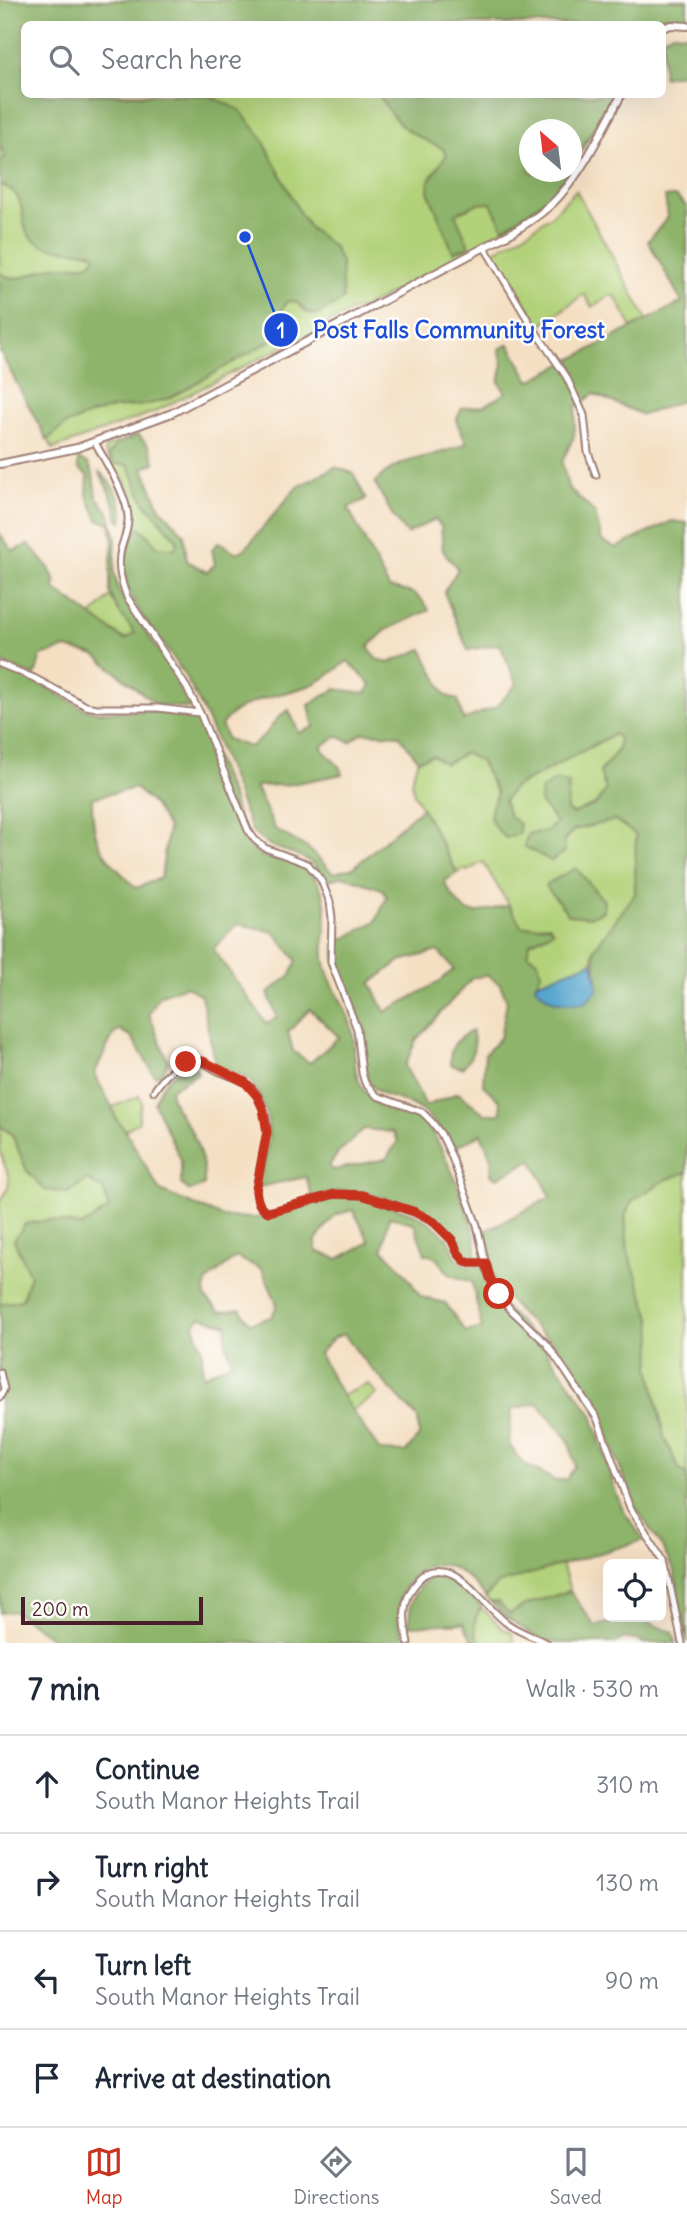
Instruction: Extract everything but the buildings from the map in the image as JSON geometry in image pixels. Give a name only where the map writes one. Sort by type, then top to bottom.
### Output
[{"type":"street","points":[[666,27],[687,26]]},
{"type":"street","points":[[0,464],[59,453],[95,442],[190,404],[485,248],[533,219],[563,193],[620,98]]},
{"type":"street","points":[[485,248],[566,376],[584,415],[588,452],[596,475]]},
{"type":"street","points":[[95,442],[124,500],[128,515],[128,528],[119,559],[122,584],[137,614],[180,675],[200,713],[248,830],[265,848],[308,864],[321,880],[330,902],[332,918],[331,962],[357,1029],[365,1083],[377,1096],[422,1112],[441,1134],[477,1225],[490,1278],[510,1308],[547,1344],[594,1410],[630,1508],[665,1561],[682,1643]]},
{"type":"street","points":[[0,664],[34,678],[86,706],[158,708],[200,713]]},
{"type":"street","points":[[154,1091],[177,1066],[194,1060],[203,1061],[245,1082],[251,1088],[267,1122],[256,1190],[257,1199],[265,1211],[335,1194],[362,1195],[415,1212],[434,1222],[452,1240],[464,1260],[469,1263],[486,1263]]},
{"type":"street","points":[[0,1372],[4,1389],[0,1397]]},
{"type":"street","points":[[408,1643],[404,1613],[411,1590],[425,1574],[445,1570],[468,1585],[510,1626],[547,1643]]},
{"type":"green space","points":[[0,0],[687,0],[687,18],[672,16],[661,21],[21,21],[21,98],[612,98],[582,151],[582,119],[519,119],[519,182],[562,182],[543,202],[488,238],[486,243],[360,310],[356,309],[320,327],[318,332],[154,412],[53,449],[0,349]]},
{"type":"green space","points":[[0,0],[687,0],[687,20],[657,17],[646,21],[21,21],[21,98],[214,98],[240,110],[262,138],[300,213],[311,229],[333,246],[341,262],[343,300],[317,315],[306,312],[297,302],[288,301],[281,311],[272,340],[170,398],[92,414],[65,425],[47,440],[0,352],[0,274],[13,278],[23,277],[51,267],[85,265],[95,257],[93,253],[42,245],[29,235],[17,196],[0,185],[0,161],[6,157],[0,146]]},
{"type":"green space","points":[[672,33],[687,34],[687,81],[680,74],[666,76],[666,36]]},
{"type":"green space","points":[[381,98],[610,98],[582,148],[582,119],[519,119],[519,182],[561,182],[531,210],[503,228],[491,203],[477,204],[455,214],[470,247],[453,252],[428,191],[429,180],[446,156],[443,149],[399,123]]},
{"type":"green space","points":[[576,190],[647,320],[632,328],[615,296],[609,296],[592,307],[584,294],[541,326],[493,252],[552,215]]},
{"type":"green space","points":[[676,196],[687,207],[687,399],[643,415],[594,394],[576,407],[574,436],[562,462],[568,487],[595,513],[602,541],[616,548],[672,521],[687,523],[687,1172],[667,1179],[633,1200],[625,1215],[628,1252],[651,1318],[653,1334],[650,1367],[664,1437],[679,1469],[687,1476],[687,1643],[674,1571],[661,1545],[635,1507],[600,1415],[554,1344],[518,1311],[496,1284],[490,1267],[483,1232],[551,1197],[532,1160],[497,1178],[491,1175],[492,1160],[481,1134],[452,1149],[426,1114],[412,1105],[380,1093],[366,1076],[361,1031],[355,1009],[341,978],[335,944],[376,921],[387,897],[382,889],[343,876],[326,881],[309,861],[269,845],[251,829],[195,694],[178,665],[140,613],[126,583],[126,548],[140,527],[158,547],[175,549],[178,541],[144,502],[128,465],[115,464],[109,455],[118,443],[138,435],[149,446],[155,463],[143,468],[160,508],[184,534],[187,561],[207,572],[215,564],[212,549],[219,542],[237,553],[246,548],[296,488],[335,467],[353,473],[366,499],[348,508],[389,588],[417,595],[429,610],[386,630],[368,647],[376,659],[389,663],[422,649],[445,695],[458,700],[463,720],[496,707],[517,684],[500,644],[468,650],[444,592],[458,569],[443,551],[441,526],[435,519],[407,534],[393,516],[375,483],[384,474],[406,462],[467,443],[456,421],[462,408],[483,406],[506,393],[499,382],[503,363],[499,349],[509,344],[530,381],[682,302],[648,241],[668,217],[665,197]],"holes":[[[348,661],[371,685],[366,693],[335,689],[309,705],[314,727],[299,733],[289,710],[277,719],[262,738],[249,747],[227,739],[221,725],[239,709],[250,703],[311,685]],[[362,733],[399,735],[418,760],[432,755],[445,764],[465,753],[481,762],[497,793],[491,813],[492,822],[506,838],[519,834],[519,824],[509,816],[504,801],[513,788],[614,734],[619,738],[618,750],[600,772],[606,790],[595,805],[572,814],[567,810],[569,784],[556,780],[541,790],[540,802],[556,822],[548,831],[528,834],[524,846],[551,861],[565,852],[564,840],[574,830],[615,820],[636,835],[635,894],[594,949],[598,990],[535,986],[541,973],[538,961],[527,954],[530,943],[553,931],[549,925],[522,927],[509,905],[476,912],[464,909],[444,882],[457,873],[422,808],[353,868],[333,873],[309,849],[275,829],[255,786],[286,785],[343,774],[321,747],[337,736],[350,742]],[[438,951],[454,969],[439,982],[385,1012],[371,983],[400,961]],[[487,975],[500,984],[507,1002],[500,1038],[485,1054],[483,1085],[500,1101],[501,1114],[485,1114],[458,1093],[426,1106],[405,1066],[416,1040],[472,978]]]},
{"type":"green space","points":[[118,443],[109,455],[128,465],[144,502],[178,541],[175,549],[158,547],[140,528],[132,534],[135,523],[131,508],[135,506],[131,491],[121,475],[117,474],[105,452],[105,447]]},
{"type":"green space","points":[[78,459],[88,463],[93,474],[96,496],[110,514],[116,539],[114,573],[120,594],[178,679],[192,705],[188,708],[157,705],[95,655],[66,648],[41,656],[35,676],[0,662],[0,534],[13,551],[29,544],[49,568],[56,583],[53,588],[125,640],[135,633],[119,612],[110,593],[113,541],[110,523],[98,520],[87,495],[88,476],[78,468]]},
{"type":"green space","points":[[99,471],[117,494],[122,508],[122,522],[117,519],[116,507]]},
{"type":"green space","points":[[111,596],[119,612],[136,633],[126,640],[91,616]]},
{"type":"green space","points":[[0,667],[34,680],[84,709],[97,712],[158,711],[198,717],[231,795],[247,844],[261,855],[297,863],[314,876],[321,889],[326,923],[325,966],[351,1025],[360,1085],[376,1101],[417,1115],[434,1135],[465,1206],[475,1236],[476,1259],[472,1261],[464,1256],[449,1232],[440,1224],[417,1210],[389,1199],[345,1191],[313,1198],[306,1177],[259,1187],[269,1130],[265,1108],[251,1082],[216,1066],[201,995],[185,986],[159,996],[149,1014],[168,1062],[161,1075],[155,1076],[131,1036],[120,1030],[113,1035],[94,1074],[116,1119],[160,1191],[223,1217],[254,1218],[335,1197],[363,1197],[415,1214],[432,1224],[450,1241],[456,1257],[461,1262],[482,1269],[492,1294],[545,1349],[592,1415],[617,1496],[624,1512],[644,1540],[497,1584],[486,1597],[458,1571],[445,1565],[429,1566],[410,1580],[402,1594],[399,1612],[403,1643],[59,1643],[14,1611],[0,1613],[0,1304],[22,1300],[30,1275],[14,1240],[25,1224],[48,1220],[81,1226],[109,1209],[104,1190],[87,1180],[67,1193],[45,1190],[27,1171],[12,1134],[0,1126]],"holes":[[[135,788],[153,804],[168,828],[161,878],[136,888],[102,849],[94,828],[92,798]],[[238,924],[274,932],[297,961],[291,975],[268,993],[277,1017],[267,1024],[213,949]],[[310,1009],[339,1037],[310,1063],[293,1051],[288,1032]],[[364,1129],[393,1132],[398,1141],[386,1159],[333,1170],[329,1166],[339,1152]],[[353,1210],[370,1242],[338,1259],[316,1251],[316,1240],[335,1215]],[[389,1217],[414,1223],[425,1254],[435,1257],[450,1275],[472,1282],[482,1328],[466,1332],[445,1303],[421,1297],[405,1273],[383,1249]],[[236,1257],[262,1269],[277,1304],[272,1317],[250,1323],[240,1309],[220,1312],[205,1297],[206,1282]],[[201,1317],[227,1325],[225,1340],[232,1362],[203,1376],[202,1349],[194,1325]],[[344,1334],[362,1358],[418,1418],[419,1436],[406,1452],[380,1451],[342,1396],[319,1354],[333,1338]],[[538,1403],[569,1441],[575,1466],[567,1479],[556,1481],[522,1463],[509,1444],[512,1409]]]},
{"type":"green space","points":[[615,734],[619,738],[618,750],[600,772],[606,790],[595,805],[572,814],[567,810],[548,831],[528,834],[564,840],[573,830],[615,820],[636,835],[635,894],[594,949],[593,962],[536,983],[541,973],[538,961],[527,954],[530,943],[553,931],[549,925],[522,927],[483,862],[457,873],[414,794],[411,781],[418,760],[432,755],[445,763],[465,752],[481,762],[497,794],[491,818],[495,827],[506,838],[519,824],[509,816],[504,801],[513,788]]},
{"type":"green space","points":[[576,868],[604,901],[603,911],[590,917],[569,915],[545,885]]},
{"type":"green space","points":[[472,1031],[474,1047],[469,1059],[462,1068],[451,1065],[452,1048]]},
{"type":"green space","points":[[194,1066],[198,1073],[170,1090],[177,1109],[196,1141],[203,1166],[204,1185],[190,1191],[181,1184],[181,1160],[154,1103],[160,1090],[174,1073]]},
{"type":"green space","points":[[139,1096],[142,1103],[139,1122],[125,1130],[116,1119],[112,1107]]},
{"type":"green space","points":[[0,1126],[12,1134],[27,1171],[67,1193],[87,1180],[104,1190],[109,1209],[81,1226],[48,1220],[14,1240],[30,1274],[22,1300],[0,1304],[0,1201],[9,1181],[0,1149]]},
{"type":"green space","points":[[687,1172],[687,1476],[679,1469],[664,1437],[650,1367],[653,1334],[651,1318],[628,1252],[625,1215],[633,1200],[667,1179]]},
{"type":"green space","points":[[368,1384],[377,1394],[352,1411],[341,1396]]},
{"type":"green space","points":[[562,1563],[570,1591],[525,1605],[510,1614],[498,1602],[490,1602],[486,1597],[497,1584]]},
{"type":"green space","points":[[437,1575],[457,1582],[481,1607],[475,1625],[479,1643],[474,1643],[463,1623],[409,1626],[414,1595],[423,1584]]},
{"type":"green space","points":[[570,1591],[595,1626],[614,1622],[645,1622],[673,1632],[676,1643],[643,1643],[624,1638],[616,1643],[555,1643],[529,1633],[490,1602],[498,1602],[510,1614],[525,1605]]},
{"type":"green space","points":[[481,1607],[502,1628],[512,1633],[514,1643],[479,1643],[475,1625]]},
{"type":"water","points":[[593,962],[598,990],[584,1003],[557,1002],[546,997],[535,986],[536,983]]},
{"type":"place","name":"Post Falls Community Forest","points":[[245,237]]},
{"type":"route","points":[[186,1062],[203,1061],[216,1070],[245,1082],[257,1096],[267,1122],[256,1190],[260,1207],[265,1211],[349,1193],[415,1212],[447,1233],[464,1260],[469,1263],[486,1263],[490,1278],[499,1294]]}]
